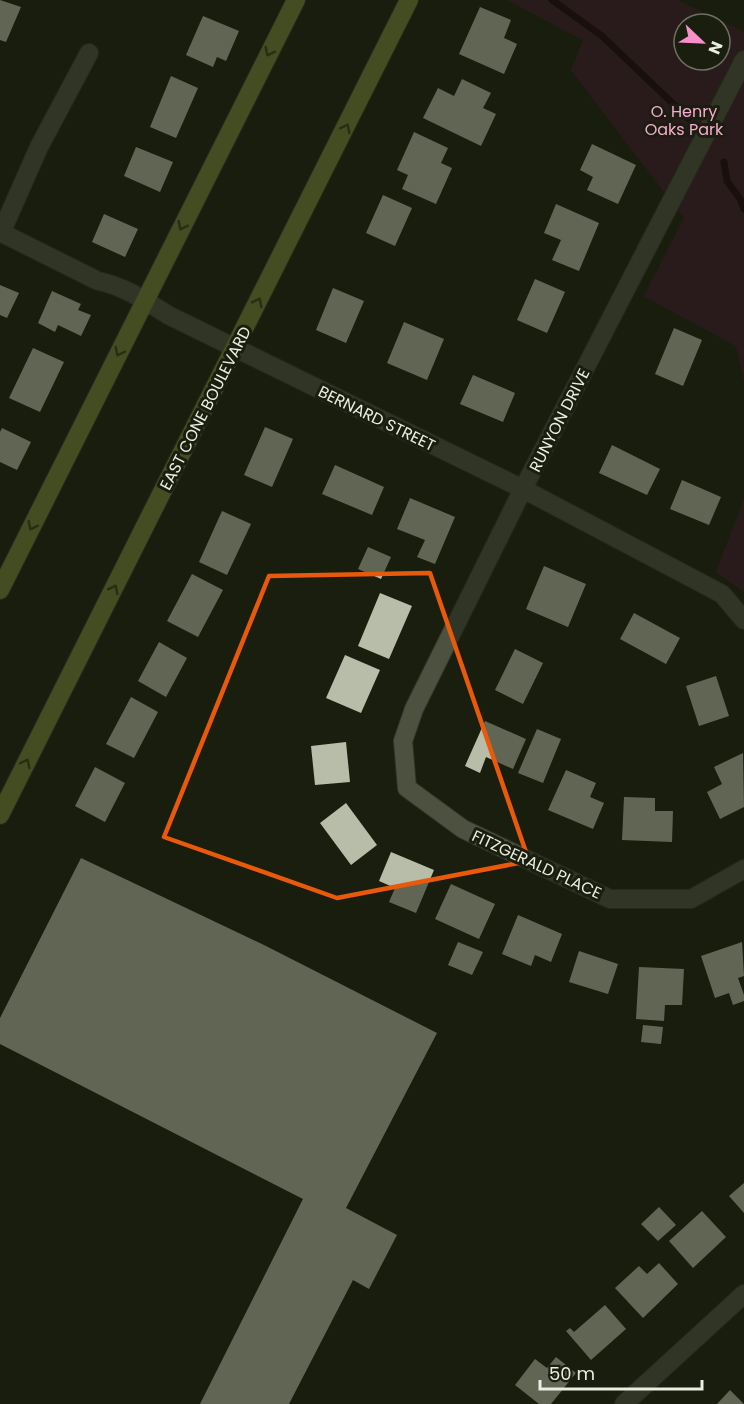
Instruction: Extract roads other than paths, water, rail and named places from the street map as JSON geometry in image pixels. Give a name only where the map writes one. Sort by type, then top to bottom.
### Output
[{"type":"main road","points":[[0,590],[296,0]]},
{"type":"main road","name":"EAST CONE BOULEVARD","points":[[0,815],[410,0]]},
{"type":"street","points":[[1,232],[39,147],[89,53]]},
{"type":"street","name":"RUNYON DRIVE","points":[[407,788],[403,741],[414,709],[523,489],[744,60]]},
{"type":"street","name":"BERNARD STREET","points":[[1,232],[98,281],[113,284],[168,315],[523,489],[722,594],[744,620]]},
{"type":"street","name":"FITZGERALD PLACE","points":[[407,788],[463,829],[610,899],[691,899],[744,869]]},
{"type":"street","points":[[624,1404],[744,1294]]},
{"type":"waterway","points":[[552,0],[602,36],[688,118]]},
{"type":"waterway","points":[[724,162],[727,181],[744,209]]},
{"type":"park label","name":"O. Henry Oaks Park","points":[[684,120]]}]
